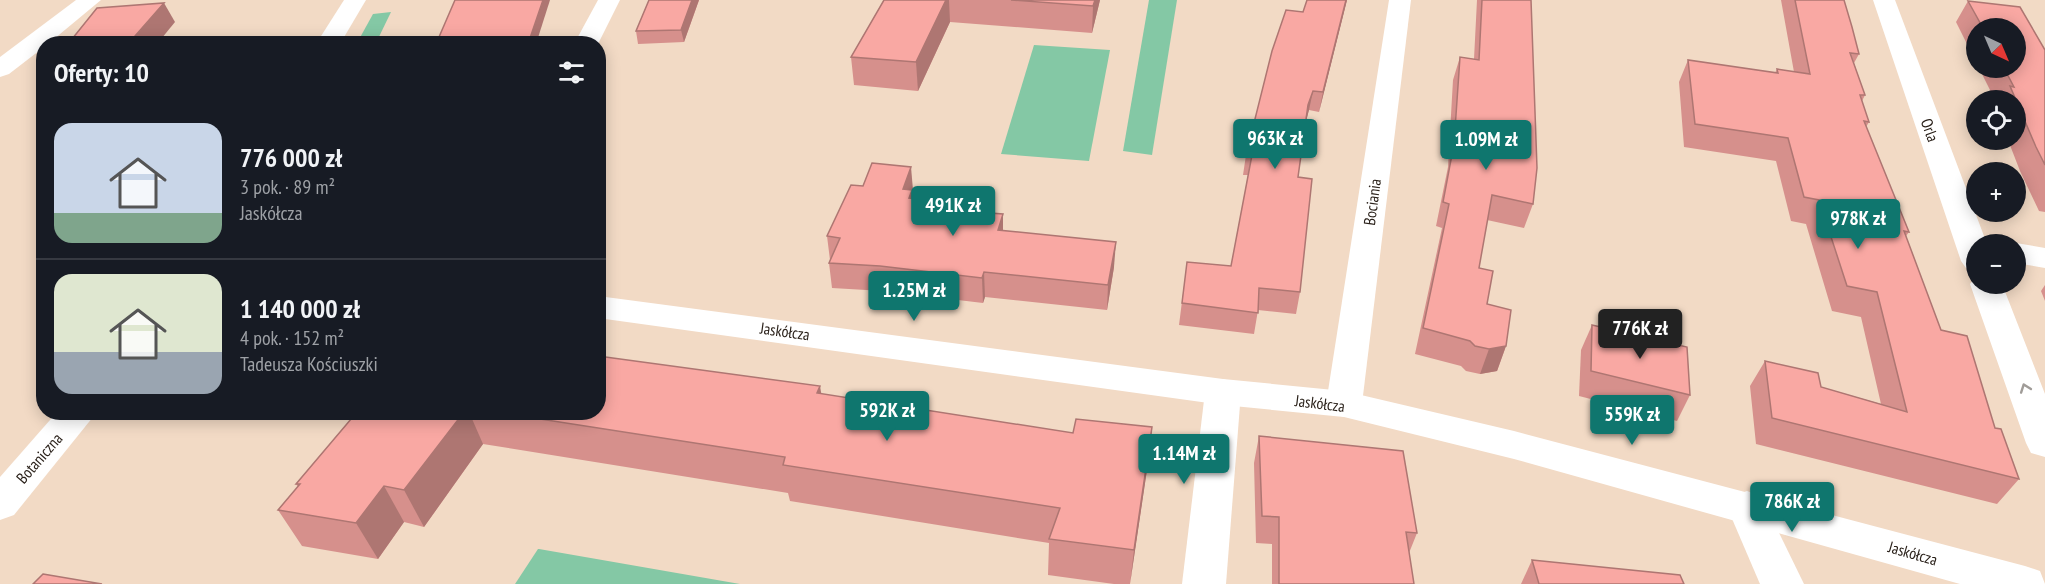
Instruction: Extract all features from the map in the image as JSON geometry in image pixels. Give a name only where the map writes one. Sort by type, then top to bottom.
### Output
[{"type":"street","points":[[43,36],[90,0]]},
{"type":"street","points":[[333,36],[355,0]]},
{"type":"street","points":[[590,36],[609,0]]},
{"type":"street","name":"Bociania","points":[[1344,404],[1400,0]]},
{"type":"street","name":"Orla","points":[[1884,0],[1969,234]]},
{"type":"street","points":[[0,69],[36,41]]},
{"type":"street","points":[[2026,255],[2045,258]]},
{"type":"street","points":[[1990,294],[2045,442]]},
{"type":"street","name":"Jaskółcza","points":[[606,308],[1223,392],[1344,404],[1514,445],[2025,584]]},
{"type":"street","points":[[1204,584],[1223,392]]},
{"type":"street","name":"Botaniczna","points":[[0,504],[72,420]]},
{"type":"street","points":[[1747,507],[1782,584]]},
{"type":"green space","points":[[1149,0],[1177,0],[1152,155],[1123,151]]},
{"type":"green space","points":[[391,12],[379,36],[361,36],[373,14]]},
{"type":"green space","points":[[1034,45],[1110,50],[1089,161],[1001,154]]},
{"type":"green space","points":[[539,549],[740,584],[515,584]]},
{"type":"building","points":[[455,0],[543,0],[531,36],[439,36]]},
{"type":"building","points":[[649,0],[692,0],[681,30],[636,31]]},
{"type":"building","points":[[884,0],[946,0],[916,62],[851,57]]},
{"type":"building","points":[[1011,0],[1095,0],[1093,6]]},
{"type":"building","points":[[1307,0],[1346,0],[1323,92],[1313,91],[1308,105],[1298,177],[1312,179],[1300,292],[1259,288],[1258,313],[1182,303],[1187,262],[1231,266],[1252,155],[1246,155],[1272,51],[1286,10],[1303,12]]},
{"type":"building","points":[[1482,0],[1531,0],[1537,168],[1533,204],[1492,195],[1479,268],[1493,271],[1487,304],[1511,310],[1506,346],[1489,349],[1475,346],[1470,341],[1423,328],[1449,204],[1443,202],[1454,144],[1460,57],[1479,60]]},
{"type":"building","points":[[1795,0],[1844,0],[1859,54],[1850,53],[1865,95],[1860,95],[1869,122],[1864,121],[1909,232],[1904,231],[1941,330],[1967,336],[1995,428],[2001,429],[2019,479],[1772,418],[1765,361],[1818,373],[1821,387],[1907,412],[1877,292],[1847,286],[1819,200],[1804,197],[1788,138],[1695,124],[1688,60],[1778,73],[1777,69],[1810,74]]},
{"type":"building","points":[[1968,1],[2020,7],[2045,50],[2045,165],[2026,124],[2026,90],[2012,90],[2010,86],[2014,87],[2009,78],[2026,78],[2026,18],[1977,18]]},
{"type":"building","points":[[164,3],[135,36],[74,36],[97,8]]},
{"type":"building","points":[[872,163],[911,167],[903,189],[912,190],[909,198],[979,205],[976,212],[1003,214],[998,230],[1116,242],[1108,285],[984,272],[982,278],[880,266],[829,263],[840,238],[827,236],[851,185],[863,186]]},
{"type":"building","points":[[1592,325],[1687,347],[1690,395],[1591,371]]},
{"type":"building","points":[[606,357],[820,386],[817,393],[1073,433],[1076,419],[1152,427],[1134,550],[1049,539],[1060,508],[783,465],[785,457],[547,420],[606,420]]},
{"type":"building","points":[[350,420],[458,420],[404,490],[384,486],[356,523],[278,510],[300,484],[296,484]]},
{"type":"building","points":[[1259,436],[1403,451],[1417,533],[1406,532],[1414,584],[1279,584],[1279,517],[1262,516]]},
{"type":"building","points":[[1532,560],[1680,575],[1684,584],[1539,584]]},
{"type":"building","points":[[43,574],[102,584],[33,584]]}]
